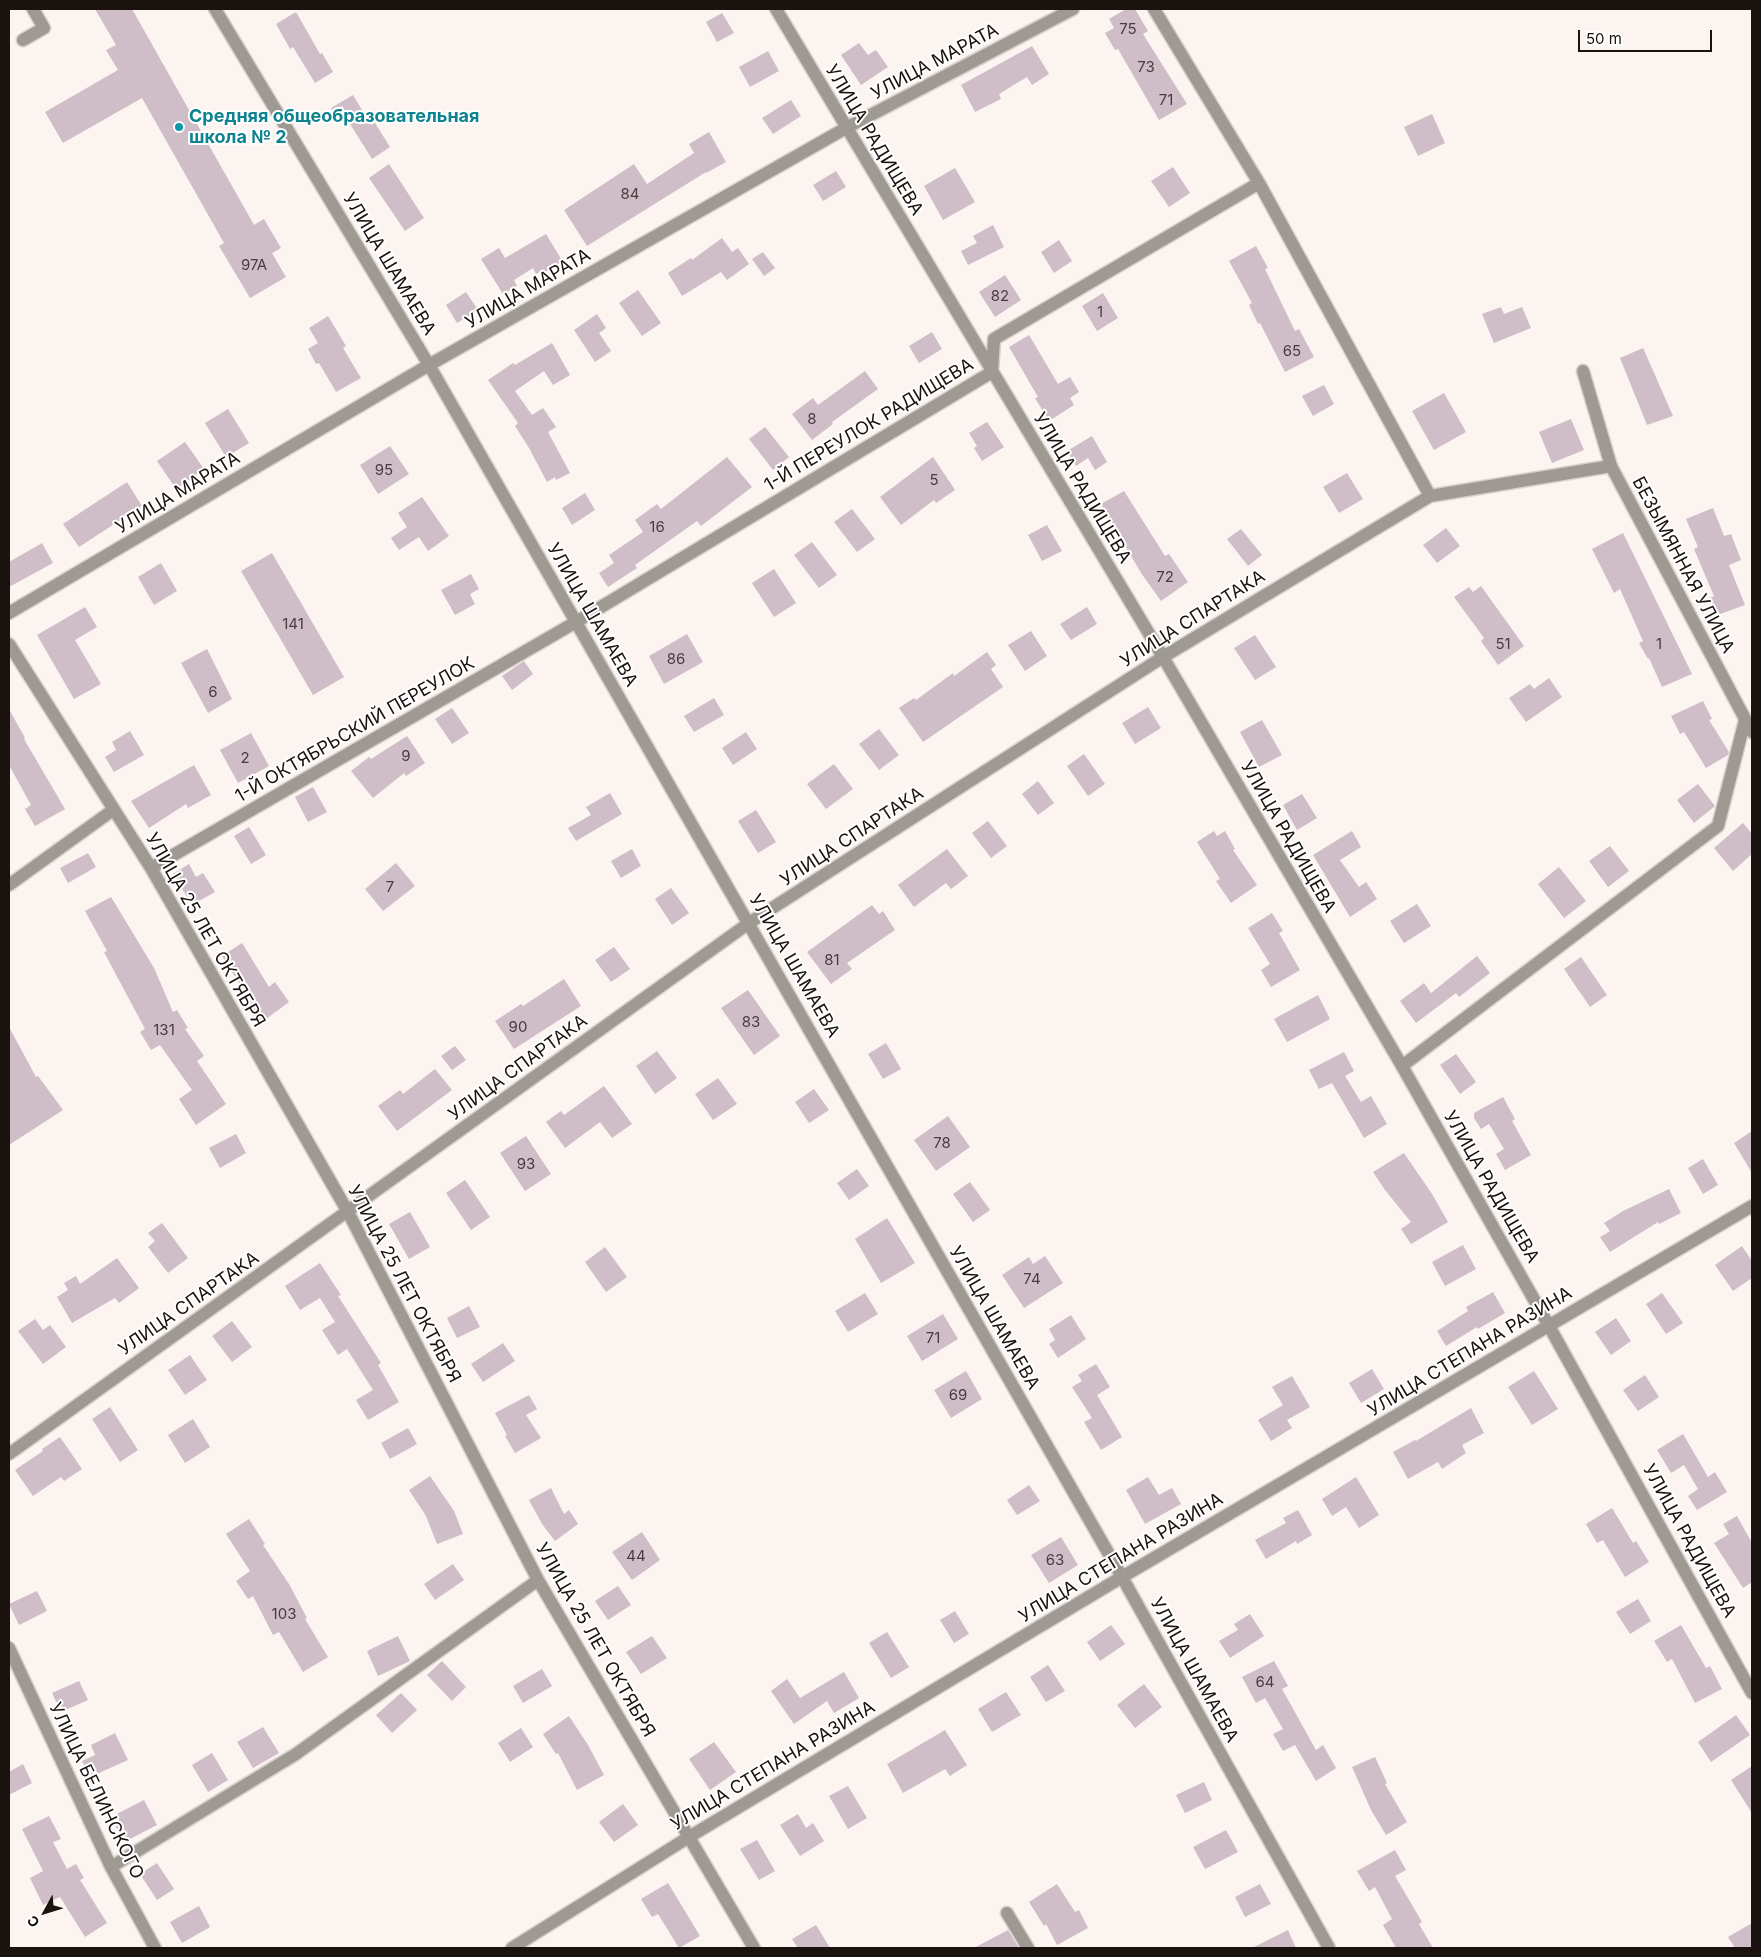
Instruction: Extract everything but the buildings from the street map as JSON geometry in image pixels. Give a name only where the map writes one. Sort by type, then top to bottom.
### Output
[{"type":"street","points":[[22,40],[44,28],[33,9]]},
{"type":"street","name":"УЛИЦА ШАМАЕВА","points":[[215,9],[429,366],[1122,1577],[1329,1948]]},
{"type":"street","name":"УЛИЦА РАДИЩЕВА","points":[[776,9],[1163,657],[1402,1066],[1549,1326],[1752,1693]]},
{"type":"street","name":"УЛИЦА МАРАТА","points":[[9,613],[429,366],[846,128],[1074,9]]},
{"type":"street","points":[[1154,9],[1259,183],[1430,496]]},
{"type":"street","name":"1-Й ПЕРЕУЛОК РАДИЩЕВА","points":[[576,622],[992,372],[994,339],[1259,183]]},
{"type":"street","points":[[1583,370],[1611,466]]},
{"type":"street","name":"УЛИЦА СПАРТАКА","points":[[9,1454],[749,923],[1163,657],[1430,496],[1611,466]]},
{"type":"street","name":"БЕЗЫМЯННАЯ УЛИЦА","points":[[1611,466],[1752,732]]},
{"type":"street","name":"1-Й ОКТЯБРЬСКИЙ ПЕРЕУЛОК","points":[[151,868],[576,622]]},
{"type":"street","name":"УЛИЦА 25 ЛЕТ ОКТЯБРЯ","points":[[9,644],[151,868],[348,1212],[538,1580],[754,1948]]},
{"type":"street","points":[[1402,1066],[1718,826],[1745,720]]},
{"type":"street","points":[[9,885],[113,810]]},
{"type":"street","name":"УЛИЦА СТЕПАНА РАЗИНА","points":[[512,1948],[689,1837],[1122,1577],[1752,1206]]},
{"type":"street","points":[[111,1867],[296,1754],[538,1580]]},
{"type":"street","name":"УЛИЦА БЕЛИНСКОГО","points":[[9,1648],[111,1867],[155,1948]]},
{"type":"street","points":[[1007,1913],[1028,1948]]},
{"type":"place","name":"Средняя общеобразовательная школа № 2","points":[[179,127]]}]
